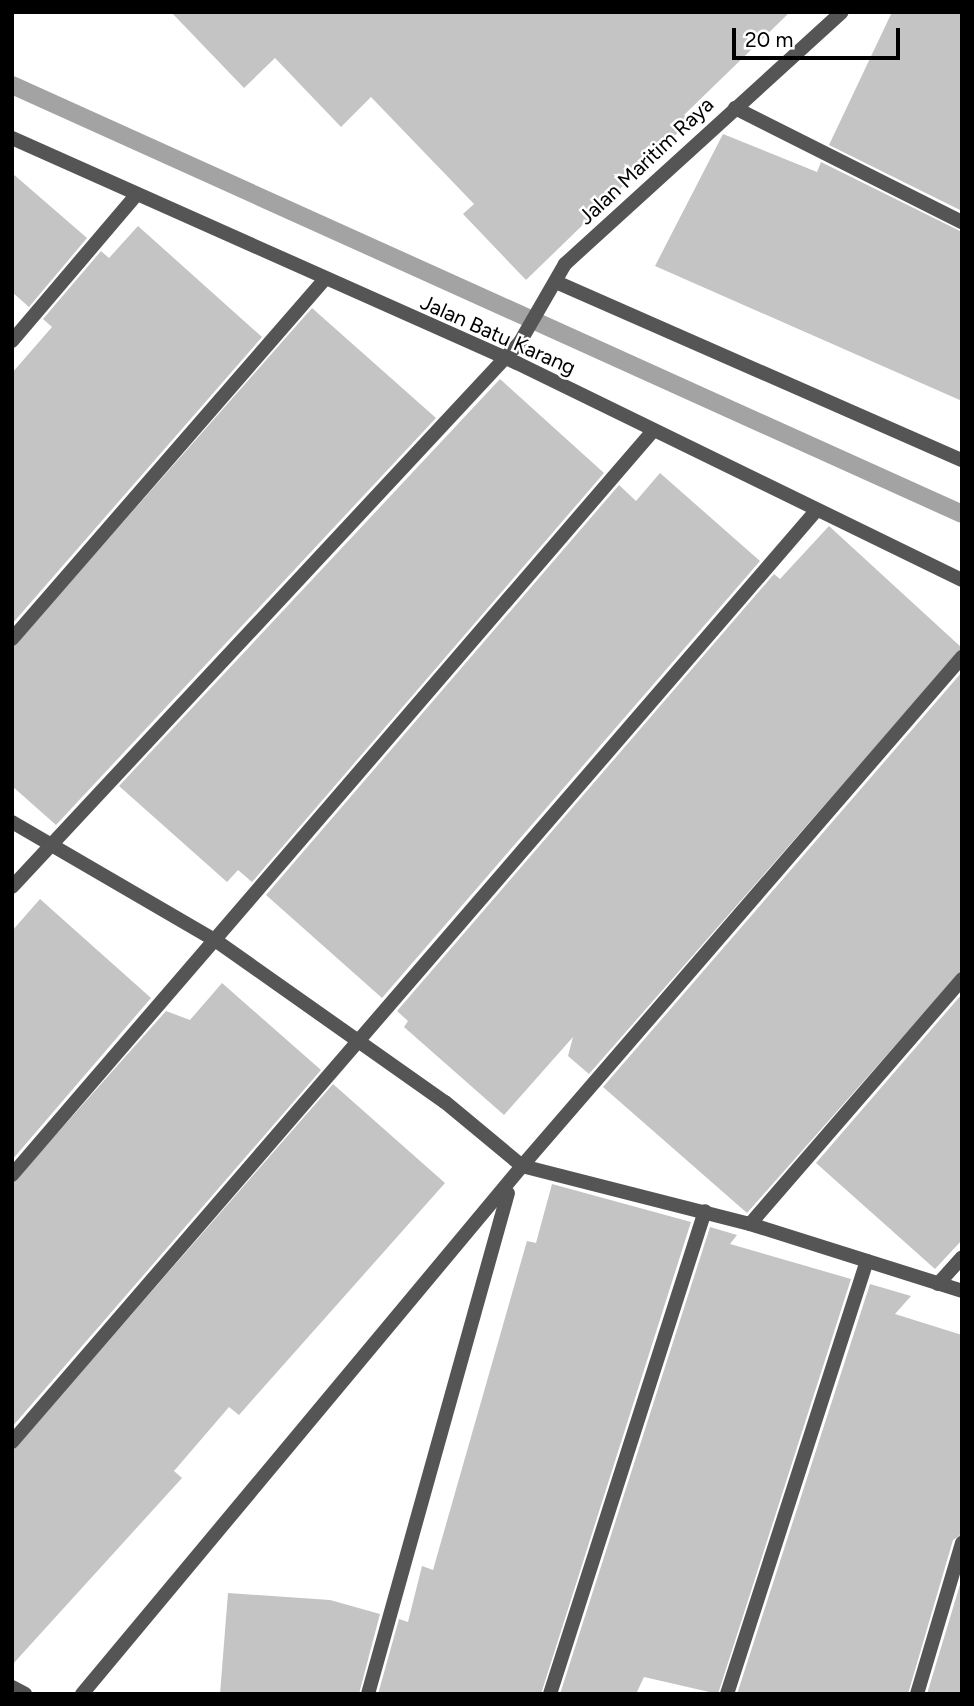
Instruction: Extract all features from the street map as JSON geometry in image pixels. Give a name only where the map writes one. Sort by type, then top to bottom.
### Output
[{"type":"street","name":"Jalan Maritim Raya","points":[[12,887],[49,843],[520,342],[565,264],[842,12]]},
{"type":"street","points":[[735,108],[962,222]]},
{"type":"street","name":"Jalan Batu Karang","points":[[12,138],[503,361],[962,580]]},
{"type":"street","points":[[12,341],[137,194]]},
{"type":"street","points":[[12,639],[324,280]]},
{"type":"street","points":[[553,288],[962,460]]},
{"type":"street","points":[[12,1175],[652,432]]},
{"type":"street","points":[[12,1442],[361,1043],[816,511]]},
{"type":"street","points":[[82,1694],[509,1187],[522,1167],[962,657]]},
{"type":"street","points":[[12,822],[215,940],[361,1043],[522,1167],[705,1211],[962,1291]]},
{"type":"street","points":[[750,1224],[962,979]]},
{"type":"street","points":[[368,1694],[509,1187]]},
{"type":"street","points":[[550,1694],[705,1211]]},
{"type":"street","points":[[938,1283],[962,1257]]},
{"type":"street","points":[[727,1694],[867,1261]]},
{"type":"street","points":[[916,1694],[962,1543]]},
{"type":"street","points":[[12,1687],[25,1694]]},
{"type":"building","points":[[171,12],[790,12],[684,115],[692,119],[526,280],[463,214],[474,204],[371,97],[341,127],[275,58],[244,88]]},
{"type":"building","points":[[892,12],[962,12],[962,211],[829,145]]},
{"type":"building","points":[[723,134],[817,172],[821,162],[962,232],[962,401],[655,266]]},
{"type":"building","points":[[12,173],[87,238],[29,307],[12,292]]},
{"type":"building","points":[[138,226],[262,337],[12,624],[12,373],[52,327],[43,319],[101,251],[109,258]]},
{"type":"building","points":[[312,308],[436,418],[56,825],[12,786],[12,648]]},
{"type":"building","points":[[500,379],[604,473],[252,882],[238,870],[227,882],[119,786]]},
{"type":"building","points":[[660,473],[760,561],[382,998],[266,895],[619,485],[636,501]]},
{"type":"building","points":[[829,526],[962,648],[589,1074],[568,1056],[573,1037],[504,1115],[404,1027],[408,1021],[397,1011],[774,574],[780,579]]},
{"type":"building","points":[[962,672],[962,970],[747,1213],[603,1087]]},
{"type":"building","points":[[40,899],[151,998],[12,1160],[12,931]]},
{"type":"building","points":[[222,983],[321,1070],[12,1427],[12,1184],[166,1011],[190,1020]]},
{"type":"building","points":[[962,994],[962,1240],[935,1269],[816,1163]]},
{"type":"building","points":[[333,1084],[445,1183],[239,1415],[229,1407],[174,1471],[182,1478],[12,1665],[12,1451]]},
{"type":"building","points":[[552,1184],[691,1222],[541,1694],[378,1694],[399,1619],[408,1622],[422,1566],[433,1570],[527,1241],[536,1243]]},
{"type":"building","points":[[710,1227],[737,1235],[730,1244],[851,1279],[718,1694],[644,1677],[636,1694],[560,1694]]},
{"type":"building","points":[[870,1284],[911,1296],[895,1314],[962,1335],[962,1534],[953,1540],[908,1694],[737,1694]]},
{"type":"building","points":[[962,1578],[962,1694],[927,1694]]},
{"type":"building","points":[[228,1593],[330,1600],[380,1614],[359,1694],[220,1694]]},
{"type":"waterway","points":[[12,85],[962,514]]}]
